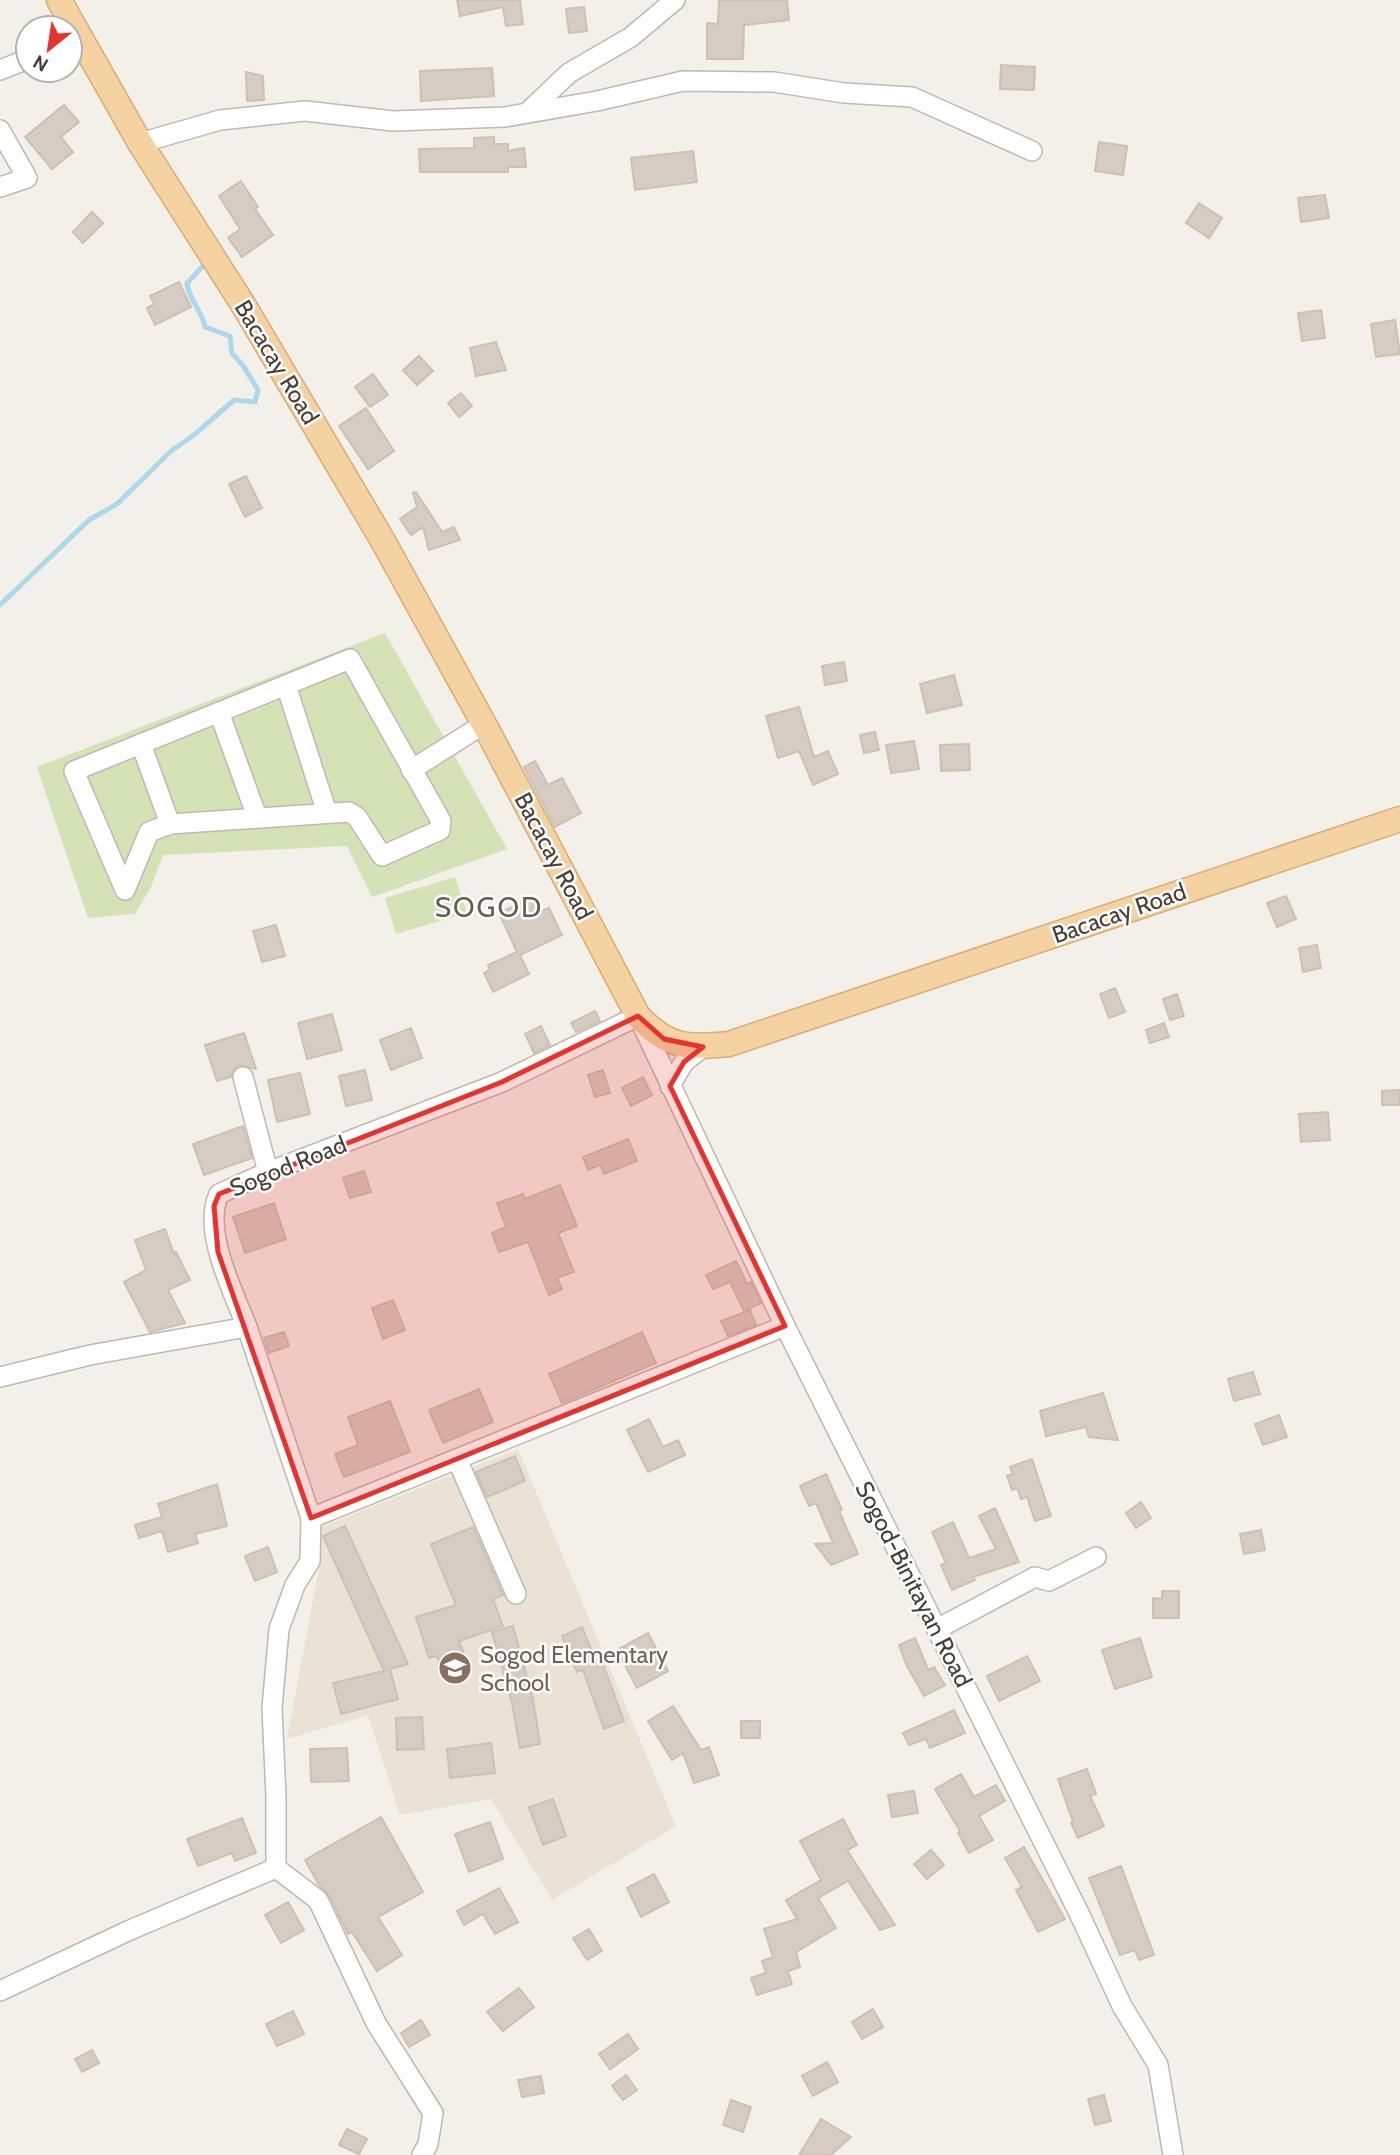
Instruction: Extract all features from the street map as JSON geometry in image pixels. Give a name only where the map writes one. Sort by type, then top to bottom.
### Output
[{"type":"main road","name":"Bacacay Road","points":[[84,52],[244,306],[383,541],[484,724],[638,1016],[664,1039],[681,1045],[703,1047],[729,1044],[1400,818]]},
{"type":"street","points":[[527,113],[569,73],[631,37],[675,0]]},
{"type":"street","points":[[140,143],[220,120],[305,111],[393,121],[505,117],[597,101],[683,80],[774,82],[845,93],[912,97],[1032,151]]},
{"type":"street","points":[[0,130],[27,178],[0,187]]},
{"type":"street","points":[[350,659],[441,821],[440,831],[382,856],[357,817],[349,812],[170,824],[149,832],[125,890],[74,771],[219,712],[350,659]]},
{"type":"street","points":[[286,685],[327,813]]},
{"type":"street","points":[[219,712],[257,817]]},
{"type":"street","points":[[411,770],[484,724]]},
{"type":"street","points":[[141,744],[170,824]]},
{"type":"street","name":"Sogod-Binitayan Road","points":[[638,1016],[785,1326],[1079,1913],[1122,2006],[1158,2065],[1173,2155]]},
{"type":"street","name":"Sogod Road","points":[[276,1868],[272,1708],[278,1629],[295,1585],[310,1560],[311,1518],[247,1326],[218,1252],[214,1206],[219,1195],[268,1172],[502,1082],[638,1016]]},
{"type":"street","points":[[670,1086],[684,1062],[703,1047]]},
{"type":"street","points":[[243,1077],[268,1172]]},
{"type":"street","points":[[0,1377],[90,1355],[247,1326]]},
{"type":"street","points":[[311,1518],[785,1326]]},
{"type":"street","points":[[457,1459],[516,1594]]},
{"type":"street","points":[[937,1629],[1035,1577],[1049,1581],[1096,1558]]},
{"type":"street","points":[[0,1992],[130,1930],[276,1868],[318,1900],[376,2023],[433,2113],[428,2144],[422,2155]]},
{"type":"highlighted area","points":[[638,1016],[664,1039],[703,1047],[684,1062],[670,1086],[785,1326],[311,1518],[218,1252],[214,1206],[219,1194],[502,1082]]},
{"type":"shaded area","name":"Sogod Elementary School","points":[[518,1449],[676,1826],[552,1900],[491,1799],[400,1815],[368,1715],[287,1739],[320,1563],[316,1529]]},
{"type":"green space","points":[[385,633],[507,849],[372,897],[347,846],[163,855],[151,887],[135,914],[88,918],[37,767]]},
{"type":"green space","points":[[455,877],[467,913],[396,934],[385,898]]},
{"type":"building","points":[[457,0],[520,0],[523,24],[506,26],[503,7],[460,16]]},
{"type":"building","points":[[719,0],[787,0],[789,20],[744,25],[743,59],[707,59],[707,23],[718,24]]},
{"type":"building","points":[[584,7],[587,31],[569,33],[566,9]]},
{"type":"building","points":[[1001,65],[1035,67],[1034,90],[1000,89]]},
{"type":"building","points":[[492,68],[494,96],[421,101],[420,71]]},
{"type":"building","points":[[246,72],[263,76],[264,100],[247,101]]},
{"type":"building","points":[[64,105],[79,122],[61,137],[73,152],[52,169],[25,137]]},
{"type":"building","points":[[494,137],[494,144],[508,144],[508,151],[524,148],[526,167],[508,167],[508,172],[420,172],[419,149],[474,148],[474,138]]},
{"type":"building","points":[[1099,142],[1127,146],[1123,175],[1095,171]]},
{"type":"building","points":[[693,151],[697,182],[635,190],[631,158]]},
{"type":"building","points":[[241,181],[258,207],[255,209],[273,235],[242,257],[228,238],[240,229],[219,196]]},
{"type":"building","points":[[1325,195],[1329,218],[1301,222],[1298,198]]},
{"type":"building","points":[[1199,203],[1222,218],[1209,238],[1186,223]]},
{"type":"building","points":[[92,212],[103,223],[83,243],[73,232]]},
{"type":"building","points":[[179,282],[191,307],[155,325],[147,308],[154,304],[150,296]]},
{"type":"building","points":[[1321,310],[1325,338],[1302,341],[1298,313]]},
{"type":"building","points":[[1395,320],[1400,354],[1376,357],[1371,324]]},
{"type":"building","points":[[496,342],[506,370],[476,376],[470,348]]},
{"type":"building","points":[[419,356],[433,371],[417,385],[403,370]]},
{"type":"building","points":[[373,374],[388,395],[370,407],[355,387]]},
{"type":"building","points":[[461,393],[472,406],[459,417],[448,403]]},
{"type":"building","points":[[366,408],[394,451],[368,469],[339,426]]},
{"type":"building","points":[[246,476],[262,508],[245,517],[229,484]]},
{"type":"building","points":[[416,492],[442,532],[454,527],[460,540],[429,550],[423,527],[411,535],[400,519],[417,507],[413,493]]},
{"type":"building","points":[[844,662],[847,681],[825,685],[822,666]]},
{"type":"building","points":[[954,675],[962,705],[927,713],[920,684]]},
{"type":"building","points":[[799,707],[814,757],[828,751],[838,774],[813,785],[799,751],[778,758],[766,716]]},
{"type":"building","points":[[875,732],[879,750],[864,753],[860,735]]},
{"type":"building","points":[[914,741],[919,769],[891,773],[886,745]]},
{"type":"building","points":[[969,744],[970,770],[941,771],[940,745]]},
{"type":"building","points":[[535,761],[548,785],[562,778],[581,813],[555,827],[524,767]]},
{"type":"building","points":[[1286,896],[1296,919],[1277,927],[1267,903]]},
{"type":"building","points":[[533,897],[540,911],[549,908],[562,935],[520,955],[529,974],[493,992],[484,973],[490,970],[488,965],[517,952],[499,913]]},
{"type":"building","points":[[276,925],[285,956],[262,962],[253,931]]},
{"type":"building","points":[[1317,945],[1321,968],[1303,972],[1299,948]]},
{"type":"building","points":[[1115,988],[1125,1012],[1109,1018],[1100,994]]},
{"type":"building","points":[[1177,994],[1184,1016],[1170,1020],[1163,999]]},
{"type":"building","points":[[595,1011],[600,1021],[576,1032],[571,1023]]},
{"type":"building","points":[[332,1014],[342,1050],[307,1059],[298,1023]]},
{"type":"building","points":[[1164,1023],[1169,1037],[1150,1043],[1146,1030]]},
{"type":"building","points":[[541,1026],[550,1045],[534,1053],[525,1034]]},
{"type":"building","points":[[411,1028],[422,1058],[391,1070],[380,1040]]},
{"type":"building","points":[[244,1033],[256,1069],[239,1065],[231,1077],[217,1081],[205,1045]]},
{"type":"building","points":[[365,1070],[372,1100],[346,1106],[339,1076]]},
{"type":"building","points":[[603,1070],[610,1093],[595,1097],[588,1075]]},
{"type":"building","points":[[300,1073],[310,1114],[277,1122],[268,1080]]},
{"type":"building","points":[[643,1077],[652,1095],[631,1106],[622,1088]]},
{"type":"building","points":[[1400,1090],[1400,1105],[1382,1105],[1382,1091]]},
{"type":"building","points":[[1328,1112],[1330,1140],[1301,1142],[1299,1114]]},
{"type":"building","points":[[243,1126],[252,1158],[204,1175],[193,1144]]},
{"type":"building","points":[[628,1139],[637,1161],[604,1174],[600,1165],[588,1170],[583,1157]]},
{"type":"building","points":[[364,1171],[371,1192],[350,1198],[343,1178]]},
{"type":"building","points":[[560,1185],[577,1226],[558,1233],[574,1272],[557,1278],[562,1289],[549,1295],[528,1242],[499,1252],[492,1233],[506,1227],[497,1203],[523,1194],[525,1199]]},
{"type":"building","points":[[274,1203],[286,1239],[245,1253],[233,1217]]},
{"type":"building","points":[[165,1229],[174,1254],[176,1252],[190,1280],[168,1290],[185,1323],[150,1332],[124,1282],[146,1270],[135,1240]]},
{"type":"building","points":[[736,1261],[747,1284],[751,1282],[761,1303],[744,1311],[730,1282],[713,1289],[706,1275]]},
{"type":"building","points":[[393,1300],[405,1330],[383,1339],[372,1308]]},
{"type":"building","points":[[750,1310],[756,1325],[728,1336],[721,1321]]},
{"type":"building","points":[[284,1332],[289,1346],[269,1353],[264,1338]]},
{"type":"building","points":[[642,1332],[656,1363],[562,1403],[549,1374]]},
{"type":"building","points":[[1253,1372],[1260,1394],[1234,1401],[1228,1379]]},
{"type":"building","points":[[479,1389],[493,1422],[443,1443],[429,1410]]},
{"type":"building","points":[[1103,1393],[1118,1440],[1089,1437],[1086,1427],[1046,1436],[1040,1411]]},
{"type":"building","points":[[390,1401],[410,1452],[344,1477],[335,1454],[358,1445],[348,1417]]},
{"type":"building","points":[[1279,1415],[1287,1437],[1263,1445],[1255,1424]]},
{"type":"building","points":[[649,1419],[663,1447],[678,1440],[685,1455],[648,1472],[627,1430]]},
{"type":"building","points":[[515,1456],[525,1481],[487,1497],[476,1472]]},
{"type":"building","points":[[1032,1459],[1051,1516],[1035,1521],[1027,1497],[1021,1499],[1017,1488],[1012,1490],[1007,1476],[1013,1474],[1010,1467]]},
{"type":"building","points":[[826,1474],[858,1554],[831,1565],[815,1544],[833,1543],[816,1503],[809,1506],[800,1486]]},
{"type":"building","points":[[217,1484],[227,1526],[195,1534],[198,1543],[168,1552],[162,1531],[139,1538],[135,1525],[162,1517],[158,1504]]},
{"type":"building","points":[[1141,1502],[1151,1518],[1136,1528],[1126,1513]]},
{"type":"building","points":[[995,1508],[1019,1562],[973,1577],[975,1580],[952,1590],[941,1565],[946,1563],[932,1532],[953,1522],[969,1558],[996,1549],[979,1516]]},
{"type":"building","points":[[345,1526],[408,1664],[390,1669],[398,1699],[341,1714],[333,1683],[384,1671],[323,1536]]},
{"type":"building","points":[[473,1527],[503,1595],[493,1599],[503,1626],[459,1641],[470,1670],[445,1679],[437,1656],[429,1658],[416,1617],[456,1605],[431,1544]]},
{"type":"building","points":[[1261,1530],[1265,1550],[1244,1554],[1240,1534]]},
{"type":"building","points":[[268,1547],[277,1572],[255,1581],[245,1556]]},
{"type":"building","points":[[1162,1591],[1179,1591],[1179,1618],[1153,1618],[1153,1598],[1162,1599]]},
{"type":"building","points":[[513,1626],[533,1699],[540,1744],[520,1748],[512,1703],[492,1632]]},
{"type":"building","points":[[582,1627],[596,1661],[601,1659],[624,1721],[604,1729],[583,1670],[577,1672],[562,1636]]},
{"type":"building","points":[[648,1633],[668,1671],[637,1688],[617,1650]]},
{"type":"building","points":[[915,1638],[928,1670],[934,1667],[945,1685],[924,1696],[899,1645]]},
{"type":"building","points":[[1140,1638],[1152,1677],[1115,1689],[1102,1650]]},
{"type":"building","points":[[1027,1656],[1040,1681],[999,1701],[987,1676]]},
{"type":"building","points":[[673,1706],[701,1750],[709,1747],[719,1775],[694,1783],[683,1753],[672,1760],[648,1721]]},
{"type":"building","points":[[954,1710],[965,1733],[930,1748],[926,1739],[909,1745],[903,1733]]},
{"type":"building","points":[[422,1717],[424,1749],[397,1750],[396,1718]]},
{"type":"building","points":[[741,1721],[760,1721],[760,1738],[741,1738]]},
{"type":"building","points":[[491,1743],[495,1773],[450,1778],[447,1749]]},
{"type":"building","points":[[347,1748],[349,1781],[311,1782],[310,1749]]},
{"type":"building","points":[[1087,1769],[1096,1794],[1090,1796],[1104,1826],[1078,1838],[1058,1779]]},
{"type":"building","points":[[961,1774],[974,1797],[996,1785],[1005,1801],[979,1816],[993,1840],[969,1853],[958,1833],[960,1831],[935,1789]]},
{"type":"building","points":[[914,1791],[918,1813],[892,1817],[888,1795]]},
{"type":"building","points":[[553,1799],[566,1836],[543,1845],[529,1807]]},
{"type":"building","points":[[381,1817],[423,1892],[378,1917],[402,1955],[377,1971],[352,1932],[348,1934],[329,1895],[319,1885],[305,1860]]},
{"type":"building","points":[[242,1818],[256,1853],[235,1861],[232,1853],[198,1866],[187,1839]]},
{"type":"building","points":[[843,1819],[857,1845],[847,1850],[895,1925],[880,1930],[848,1881],[818,1898],[836,1928],[796,1952],[800,1967],[788,1971],[792,1984],[757,1995],[751,1978],[766,1973],[762,1961],[773,1957],[764,1929],[797,1919],[786,1900],[821,1880],[800,1841]]},
{"type":"building","points":[[490,1822],[503,1859],[469,1872],[455,1834]]},
{"type":"building","points":[[1024,1847],[1065,1919],[1038,1932],[1016,1890],[1022,1887],[1005,1858]]},
{"type":"building","points":[[931,1850],[944,1865],[927,1879],[914,1864]]},
{"type":"building","points":[[1121,1866],[1154,1955],[1139,1960],[1135,1950],[1120,1955],[1089,1878]]},
{"type":"building","points":[[654,1874],[669,1902],[641,1917],[627,1888]]},
{"type":"building","points":[[499,1888],[518,1922],[495,1934],[483,1914],[464,1925],[457,1911]]},
{"type":"building","points":[[288,1902],[304,1930],[281,1943],[265,1915]]},
{"type":"building","points":[[589,1929],[602,1951],[587,1960],[573,1938]]},
{"type":"building","points":[[519,1988],[534,2007],[503,2031],[487,2012]]},
{"type":"building","points":[[873,2009],[883,2027],[862,2039],[852,2022]]},
{"type":"building","points":[[293,2011],[304,2034],[277,2046],[266,2024]]},
{"type":"building","points":[[421,2020],[430,2035],[409,2047],[401,2033]]},
{"type":"building","points":[[628,2034],[638,2049],[610,2069],[599,2054]]},
{"type":"building","points":[[92,2050],[99,2063],[82,2072],[75,2059]]},
{"type":"building","points":[[827,2062],[838,2082],[813,2096],[802,2076]]},
{"type":"building","points":[[626,2075],[637,2090],[623,2100],[612,2086]]},
{"type":"building","points":[[541,2076],[544,2093],[522,2097],[518,2080]]},
{"type":"building","points":[[1104,2095],[1111,2121],[1095,2125],[1088,2099]]},
{"type":"building","points":[[731,2100],[751,2107],[743,2132],[723,2125]]},
{"type":"building","points":[[821,2119],[851,2137],[831,2155],[799,2155]]},
{"type":"building","points":[[347,2129],[367,2139],[359,2154],[339,2145]]},
{"type":"waterway","points":[[0,605],[89,520],[117,504],[171,451],[234,400],[255,402],[258,390],[232,353],[230,336],[205,327],[190,295],[187,283],[202,267]]},
{"type":"place","name":"Sogod Elementary School","points":[[455,1668]]},
{"type":"district","name":"SOGOD","points":[[489,907]]}]
